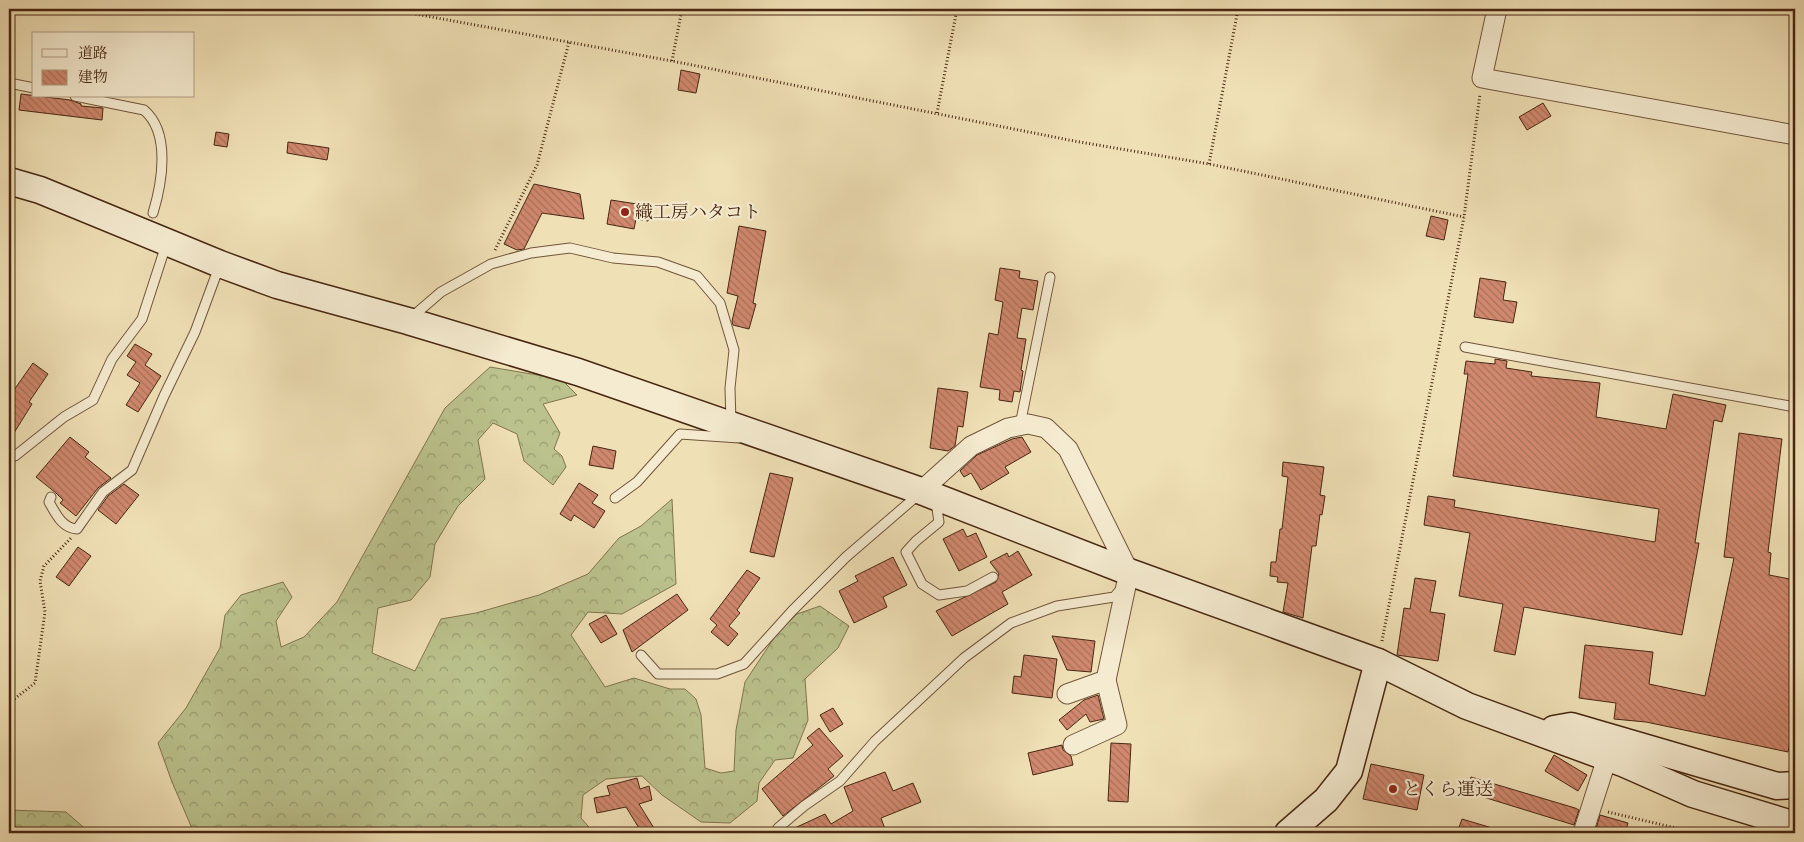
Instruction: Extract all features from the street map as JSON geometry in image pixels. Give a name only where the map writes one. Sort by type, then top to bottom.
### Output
[{"type":"street","points":[[1497,9],[1482,78],[1795,135]]},
{"type":"street","points":[[9,181],[40,190],[220,264],[277,285],[408,321],[578,372],[928,494],[1127,578],[1378,662],[1467,706],[1607,758],[1693,794],[1795,825]]},
{"type":"street","points":[[928,494],[971,446],[1008,428],[1028,424],[1046,428],[1068,449],[1127,578],[1106,680],[1118,725],[1074,745]]},
{"type":"street","points":[[1288,833],[1326,800],[1349,771],[1378,662]]},
{"type":"street","points":[[1067,694],[1106,680]]},
{"type":"street","points":[[1545,734],[1557,727],[1570,726],[1778,786],[1795,785]]},
{"type":"street","points":[[1583,833],[1607,758]]},
{"type":"lane","points":[[9,83],[32,88]]},
{"type":"lane","points":[[84,98],[144,110],[151,116],[160,138],[161,166],[158,195],[153,213]]},
{"type":"lane","points":[[9,456],[15,456],[64,416],[93,400],[112,359],[142,318],[167,242]]},
{"type":"lane","points":[[408,321],[441,292],[489,265],[531,253],[570,248],[613,258],[658,262],[697,276],[720,303],[734,350],[730,388],[740,428],[739,438],[680,434],[637,482],[615,498]]},
{"type":"lane","points":[[51,497],[49,502],[59,518],[69,529],[77,529],[103,492],[132,470],[164,396],[195,332],[220,264]]},
{"type":"lane","points":[[1020,426],[1050,277]]},
{"type":"lane","points":[[1465,347],[1795,407]]},
{"type":"lane","points":[[641,655],[658,674],[717,674],[744,664],[792,611],[846,557],[928,494],[939,511],[940,522],[916,541],[906,552],[922,584],[938,595],[967,591],[993,577]]},
{"type":"lane","points":[[778,828],[804,806],[840,781],[874,741],[964,658],[1011,622],[1057,606],[1114,597],[1127,578]]},
{"type":"path","points":[[388,9],[672,61],[1074,141],[1209,164],[1464,217]]},
{"type":"path","points":[[672,61],[682,9]]},
{"type":"path","points":[[937,113],[957,9]]},
{"type":"path","points":[[1209,164],[1238,9]]},
{"type":"path","points":[[489,265],[537,165],[569,42]]},
{"type":"path","points":[[1378,662],[1464,217],[1482,78]]},
{"type":"path","points":[[9,703],[35,683],[45,612],[40,581],[44,566],[68,543],[77,529]]},
{"type":"path","points":[[1591,808],[1697,833]]},
{"type":"green space","points":[[490,367],[561,379],[577,395],[543,404],[560,433],[554,449],[562,456],[566,467],[553,485],[524,461],[517,434],[493,423],[478,440],[485,479],[458,506],[435,544],[430,577],[411,600],[378,608],[372,653],[415,671],[441,619],[476,613],[539,595],[588,574],[619,538],[641,526],[672,499],[676,584],[622,614],[588,612],[571,635],[605,687],[634,678],[670,689],[685,689],[696,699],[701,715],[705,768],[721,773],[734,771],[736,730],[745,682],[776,635],[797,614],[820,606],[849,626],[838,648],[805,679],[808,720],[793,758],[775,760],[759,783],[757,801],[730,823],[701,822],[662,795],[642,776],[606,779],[583,795],[581,818],[594,833],[194,833],[158,743],[186,708],[220,648],[225,615],[241,595],[283,582],[292,597],[276,621],[281,647],[304,637],[337,602],[445,408]]},
{"type":"green space","points":[[9,810],[66,812],[90,833],[9,833]]},
{"type":"building","points":[[681,70],[700,74],[696,93],[678,90]]},
{"type":"building","points":[[21,94],[32,95],[32,98],[70,100],[81,104],[81,106],[103,108],[102,120],[19,110]]},
{"type":"building","points":[[1543,103],[1551,116],[1527,130],[1519,117]]},
{"type":"building","points":[[216,132],[229,134],[227,147],[214,145]]},
{"type":"building","points":[[288,142],[329,148],[327,160],[287,153]]},
{"type":"building","points":[[534,184],[580,194],[584,219],[542,213],[524,249],[517,250],[504,244]]},
{"type":"building","points":[[611,200],[650,206],[648,221],[636,219],[634,229],[607,224]]},
{"type":"building","points":[[1431,216],[1448,220],[1444,240],[1426,236]]},
{"type":"building","points":[[739,226],[766,231],[753,303],[756,304],[749,329],[733,325],[732,321],[738,296],[727,293]]},
{"type":"building","points":[[1000,268],[1020,271],[1019,278],[1038,281],[1033,310],[1022,308],[1017,338],[1026,339],[1021,370],[1023,371],[1020,392],[1014,391],[1012,402],[999,400],[1000,390],[980,387],[989,333],[998,335],[1003,302],[995,300]]},
{"type":"building","points":[[1480,278],[1506,282],[1503,300],[1517,302],[1513,323],[1474,317]]},
{"type":"building","points":[[135,344],[152,354],[145,365],[161,376],[138,412],[126,405],[140,383],[127,375],[136,362],[127,356]]},
{"type":"building","points":[[1495,359],[1507,361],[1506,368],[1532,372],[1531,376],[1600,383],[1596,417],[1666,429],[1673,394],[1726,405],[1722,422],[1714,420],[1695,543],[1699,543],[1682,635],[1524,607],[1515,655],[1494,651],[1503,604],[1459,596],[1470,533],[1424,525],[1428,496],[1455,500],[1454,507],[1655,542],[1659,509],[1453,476],[1468,374],[1464,374],[1466,361],[1495,364]]},
{"type":"building","points":[[33,363],[48,374],[29,402],[32,404],[9,441],[9,387],[14,390]]},
{"type":"building","points":[[938,388],[968,392],[963,427],[958,426],[955,446],[948,451],[930,448]]},
{"type":"building","points":[[1739,433],[1782,439],[1768,552],[1771,553],[1769,575],[1795,580],[1795,717],[1788,752],[1646,722],[1614,719],[1616,703],[1579,698],[1585,645],[1653,652],[1649,684],[1705,696],[1734,558],[1724,557]]},
{"type":"building","points":[[70,437],[89,452],[85,457],[111,478],[98,488],[76,516],[60,503],[63,500],[56,493],[36,477]]},
{"type":"building","points":[[1022,437],[1031,452],[1005,467],[1009,473],[981,490],[971,473],[964,477],[960,471],[977,455],[1012,439]]},
{"type":"building","points":[[593,446],[616,451],[613,469],[589,465]]},
{"type":"building","points":[[1283,462],[1324,467],[1320,495],[1325,496],[1322,515],[1320,514],[1316,546],[1312,546],[1303,618],[1283,612],[1288,583],[1277,582],[1278,577],[1270,576],[1271,562],[1276,562],[1280,529],[1282,529],[1288,477],[1282,476]]},
{"type":"building","points":[[770,473],[793,478],[774,557],[750,552]]},
{"type":"building","points":[[579,483],[598,495],[592,503],[605,511],[594,528],[574,515],[571,521],[560,514]]},
{"type":"building","points":[[124,484],[139,495],[116,524],[98,510],[108,496]]},
{"type":"building","points":[[963,529],[967,537],[976,533],[987,557],[959,571],[943,539]]},
{"type":"building","points":[[78,547],[91,556],[69,586],[56,577]]},
{"type":"building","points":[[1018,551],[1032,575],[1002,592],[1008,604],[952,636],[936,611],[996,582],[999,574],[990,562],[1007,553],[1009,557]]},
{"type":"building","points":[[893,557],[907,585],[883,597],[887,607],[854,623],[839,591],[858,581],[855,576]]},
{"type":"building","points":[[747,570],[760,578],[737,610],[740,613],[729,626],[738,634],[728,646],[711,632],[717,625],[710,619]]},
{"type":"building","points":[[1415,578],[1436,581],[1430,612],[1445,614],[1438,661],[1397,655],[1404,608],[1410,609]]},
{"type":"building","points":[[677,594],[688,610],[632,652],[623,630]]},
{"type":"building","points":[[606,615],[617,634],[601,643],[589,624]]},
{"type":"building","points":[[1052,636],[1095,641],[1091,672],[1067,670]]},
{"type":"building","points":[[1024,655],[1057,659],[1052,698],[1012,693],[1014,676],[1021,677]]},
{"type":"building","points":[[1098,695],[1104,719],[1090,722],[1086,714],[1067,730],[1059,720],[1084,700]]},
{"type":"building","points":[[833,708],[843,724],[830,732],[820,715]]},
{"type":"building","points":[[819,728],[843,756],[828,769],[834,776],[783,816],[762,789],[813,745],[807,738]]},
{"type":"building","points":[[1111,743],[1131,744],[1128,802],[1108,801]]},
{"type":"building","points":[[1062,745],[1063,750],[1071,756],[1073,765],[1033,775],[1028,753]]},
{"type":"building","points":[[1554,755],[1587,775],[1578,791],[1545,771]]},
{"type":"building","points":[[1371,764],[1424,775],[1417,810],[1363,799]]},
{"type":"building","points":[[885,772],[893,791],[913,783],[921,802],[881,818],[885,829],[875,833],[852,833],[849,828],[839,833],[784,833],[825,814],[831,824],[853,811],[844,787]]},
{"type":"building","points":[[1471,777],[1575,808],[1579,810],[1574,825],[1467,792]]},
{"type":"building","points":[[637,778],[640,789],[649,786],[652,800],[639,804],[657,833],[642,833],[626,807],[597,813],[594,798],[610,795],[607,786]]},
{"type":"building","points":[[1600,815],[1628,823],[1625,833],[1595,832]]},
{"type":"building","points":[[1462,819],[1499,830],[1499,833],[1457,833]]},
{"type":"place","name":"織工房ハタコト","points":[[625,212]]},
{"type":"place","name":"とくら運送","points":[[1393,789]]}]
